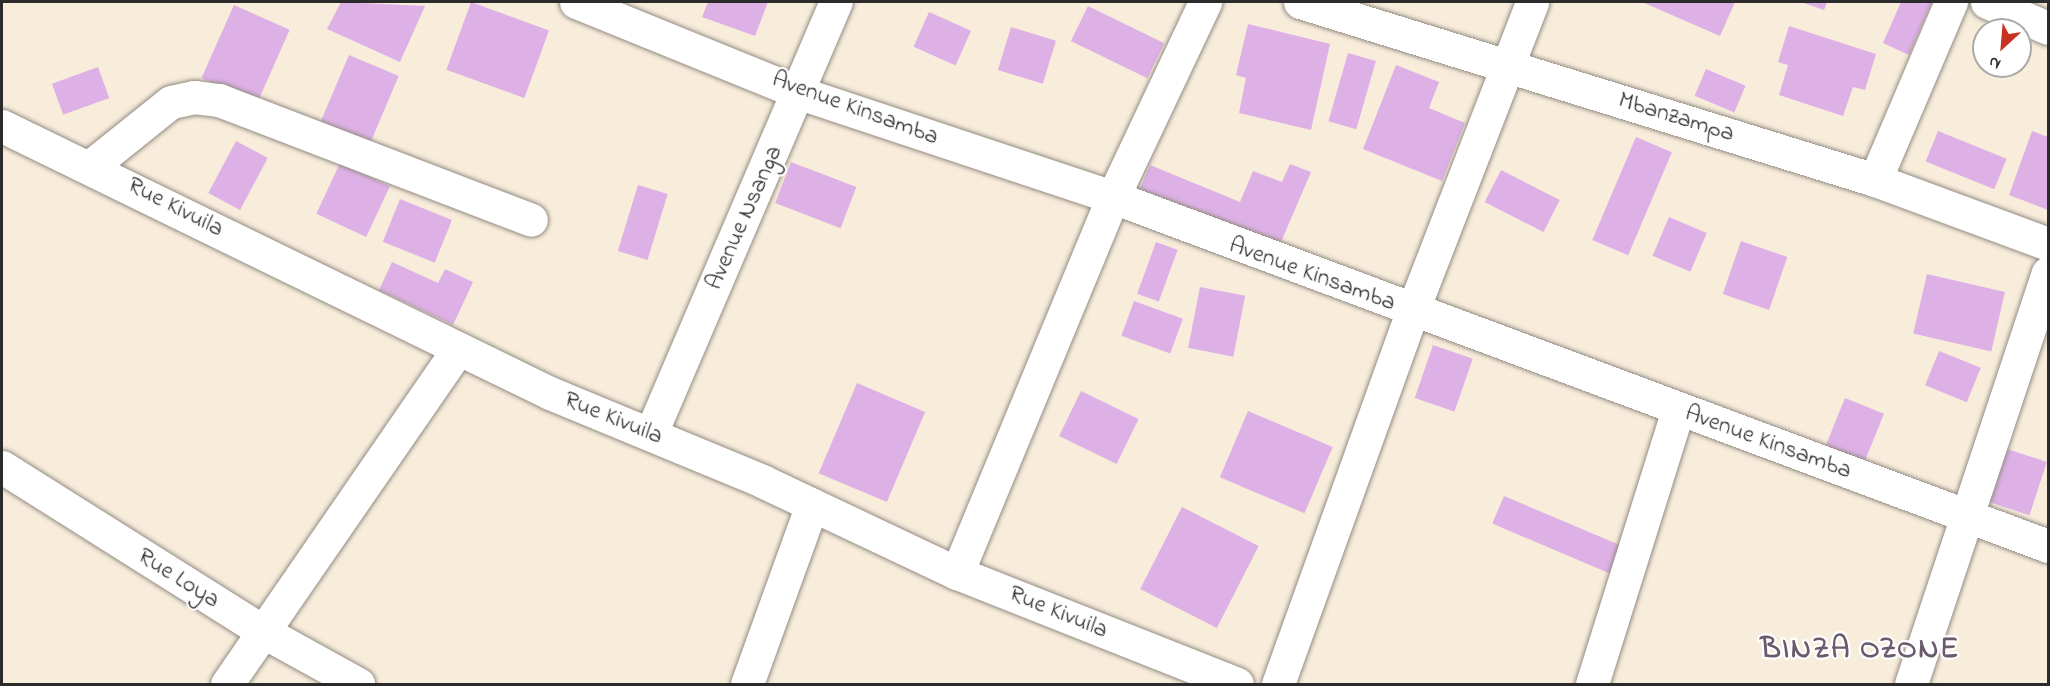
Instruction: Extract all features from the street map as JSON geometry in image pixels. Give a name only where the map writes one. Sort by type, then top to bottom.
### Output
[{"type":"street","name":"Avenue Kinsamba","points":[[576,2],[800,93],[1113,197],[1412,312],[2049,546]]},
{"type":"street","name":"Avenue Nsanga","points":[[651,433],[800,93],[836,2]]},
{"type":"street","points":[[957,573],[1113,197],[1205,2]]},
{"type":"street","name":"Mbanzampa","points":[[1300,2],[1875,180],[2049,244]]},
{"type":"street","points":[[1278,684],[1412,312],[1505,65],[1532,2]]},
{"type":"street","points":[[1875,180],[1951,2]]},
{"type":"street","points":[[1987,2],[2049,28]]},
{"type":"street","points":[[92,166],[171,102],[194,97],[219,100],[531,220]]},
{"type":"street","name":"Rue Kivuila","points":[[2,126],[92,166],[458,349],[812,504],[957,573],[1237,684]]},
{"type":"street","points":[[1911,684],[2049,273]]},
{"type":"street","points":[[227,684],[458,349]]},
{"type":"street","points":[[1592,684],[1678,410]]},
{"type":"street","name":"Rue Loya","points":[[2,467],[262,631],[358,684]]},
{"type":"street","points":[[747,684],[812,504]]},
{"type":"building","points":[[341,2],[425,6],[400,62],[327,29]]},
{"type":"building","points":[[471,2],[549,30],[524,98],[446,70]]},
{"type":"building","points":[[708,2],[768,2],[755,36],[702,17]]},
{"type":"building","points":[[1642,2],[1735,2],[1720,36]]},
{"type":"building","points":[[1801,2],[1827,2],[1824,10]]},
{"type":"building","points":[[1901,2],[1932,2],[1909,55],[1883,43]]},
{"type":"building","points":[[234,5],[290,30],[257,103],[201,78]]},
{"type":"building","points":[[1088,6],[1164,43],[1147,78],[1071,41]]},
{"type":"building","points":[[929,12],[971,31],[956,65],[914,47]]},
{"type":"building","points":[[1248,24],[1330,44],[1311,130],[1239,113],[1246,78],[1236,75]]},
{"type":"building","points":[[1789,26],[1876,54],[1865,90],[1853,87],[1843,116],[1779,95],[1788,65],[1778,62]]},
{"type":"building","points":[[1011,27],[1056,41],[1043,84],[998,70]]},
{"type":"building","points":[[1348,53],[1376,61],[1356,129],[1328,121]]},
{"type":"building","points":[[349,55],[399,76],[370,144],[320,123]]},
{"type":"building","points":[[1396,65],[1439,82],[1429,108],[1465,123],[1442,181],[1363,149]]},
{"type":"building","points":[[98,67],[109,98],[63,115],[52,84]]},
{"type":"building","points":[[1706,69],[1746,86],[1734,112],[1695,96]]},
{"type":"building","points":[[1938,131],[2007,159],[1994,189],[1926,162]]},
{"type":"building","points":[[2032,131],[2048,137],[2048,210],[2009,195]]},
{"type":"building","points":[[1636,137],[1672,152],[1628,255],[1592,240]]},
{"type":"building","points":[[236,141],[268,158],[240,210],[208,193]]},
{"type":"building","points":[[791,162],[856,187],[841,228],[775,203]]},
{"type":"building","points":[[340,163],[390,186],[366,237],[316,214]]},
{"type":"building","points":[[1290,164],[1311,172],[1278,249],[1139,191],[1150,165],[1240,202],[1253,171],[1282,182]]},
{"type":"building","points":[[1501,170],[1560,200],[1543,232],[1485,202]]},
{"type":"building","points":[[638,185],[668,194],[647,260],[618,251]]},
{"type":"building","points":[[400,199],[452,220],[435,263],[383,242]]},
{"type":"building","points":[[1669,217],[1707,233],[1690,272],[1653,256]]},
{"type":"building","points":[[1741,241],[1787,257],[1769,310],[1723,294]]},
{"type":"building","points":[[1156,242],[1178,250],[1159,302],[1137,294]]},
{"type":"building","points":[[392,262],[438,283],[445,269],[473,282],[453,325],[379,290]]},
{"type":"building","points":[[1927,274],[2005,292],[1991,351],[1913,333]]},
{"type":"building","points":[[1200,287],[1245,296],[1233,357],[1188,348]]},
{"type":"building","points":[[1134,301],[1183,319],[1170,354],[1121,336]]},
{"type":"building","points":[[1433,345],[1473,359],[1454,412],[1415,398]]},
{"type":"building","points":[[1939,351],[1981,368],[1967,402],[1925,385]]},
{"type":"building","points":[[857,383],[925,412],[887,502],[819,473]]},
{"type":"building","points":[[1081,391],[1139,419],[1117,464],[1059,436]]},
{"type":"building","points":[[1845,398],[1884,414],[1862,468],[1823,452]]},
{"type":"building","points":[[1248,411],[1333,447],[1305,513],[1220,477]]},
{"type":"building","points":[[2004,448],[2047,462],[2029,515],[1987,501]]},
{"type":"building","points":[[1504,496],[1621,546],[1609,573],[1492,524]]},
{"type":"building","points":[[1182,507],[1259,546],[1217,628],[1140,589]]},
{"type":"district","name":"BINZA OZONE","points":[[1860,650]]}]
